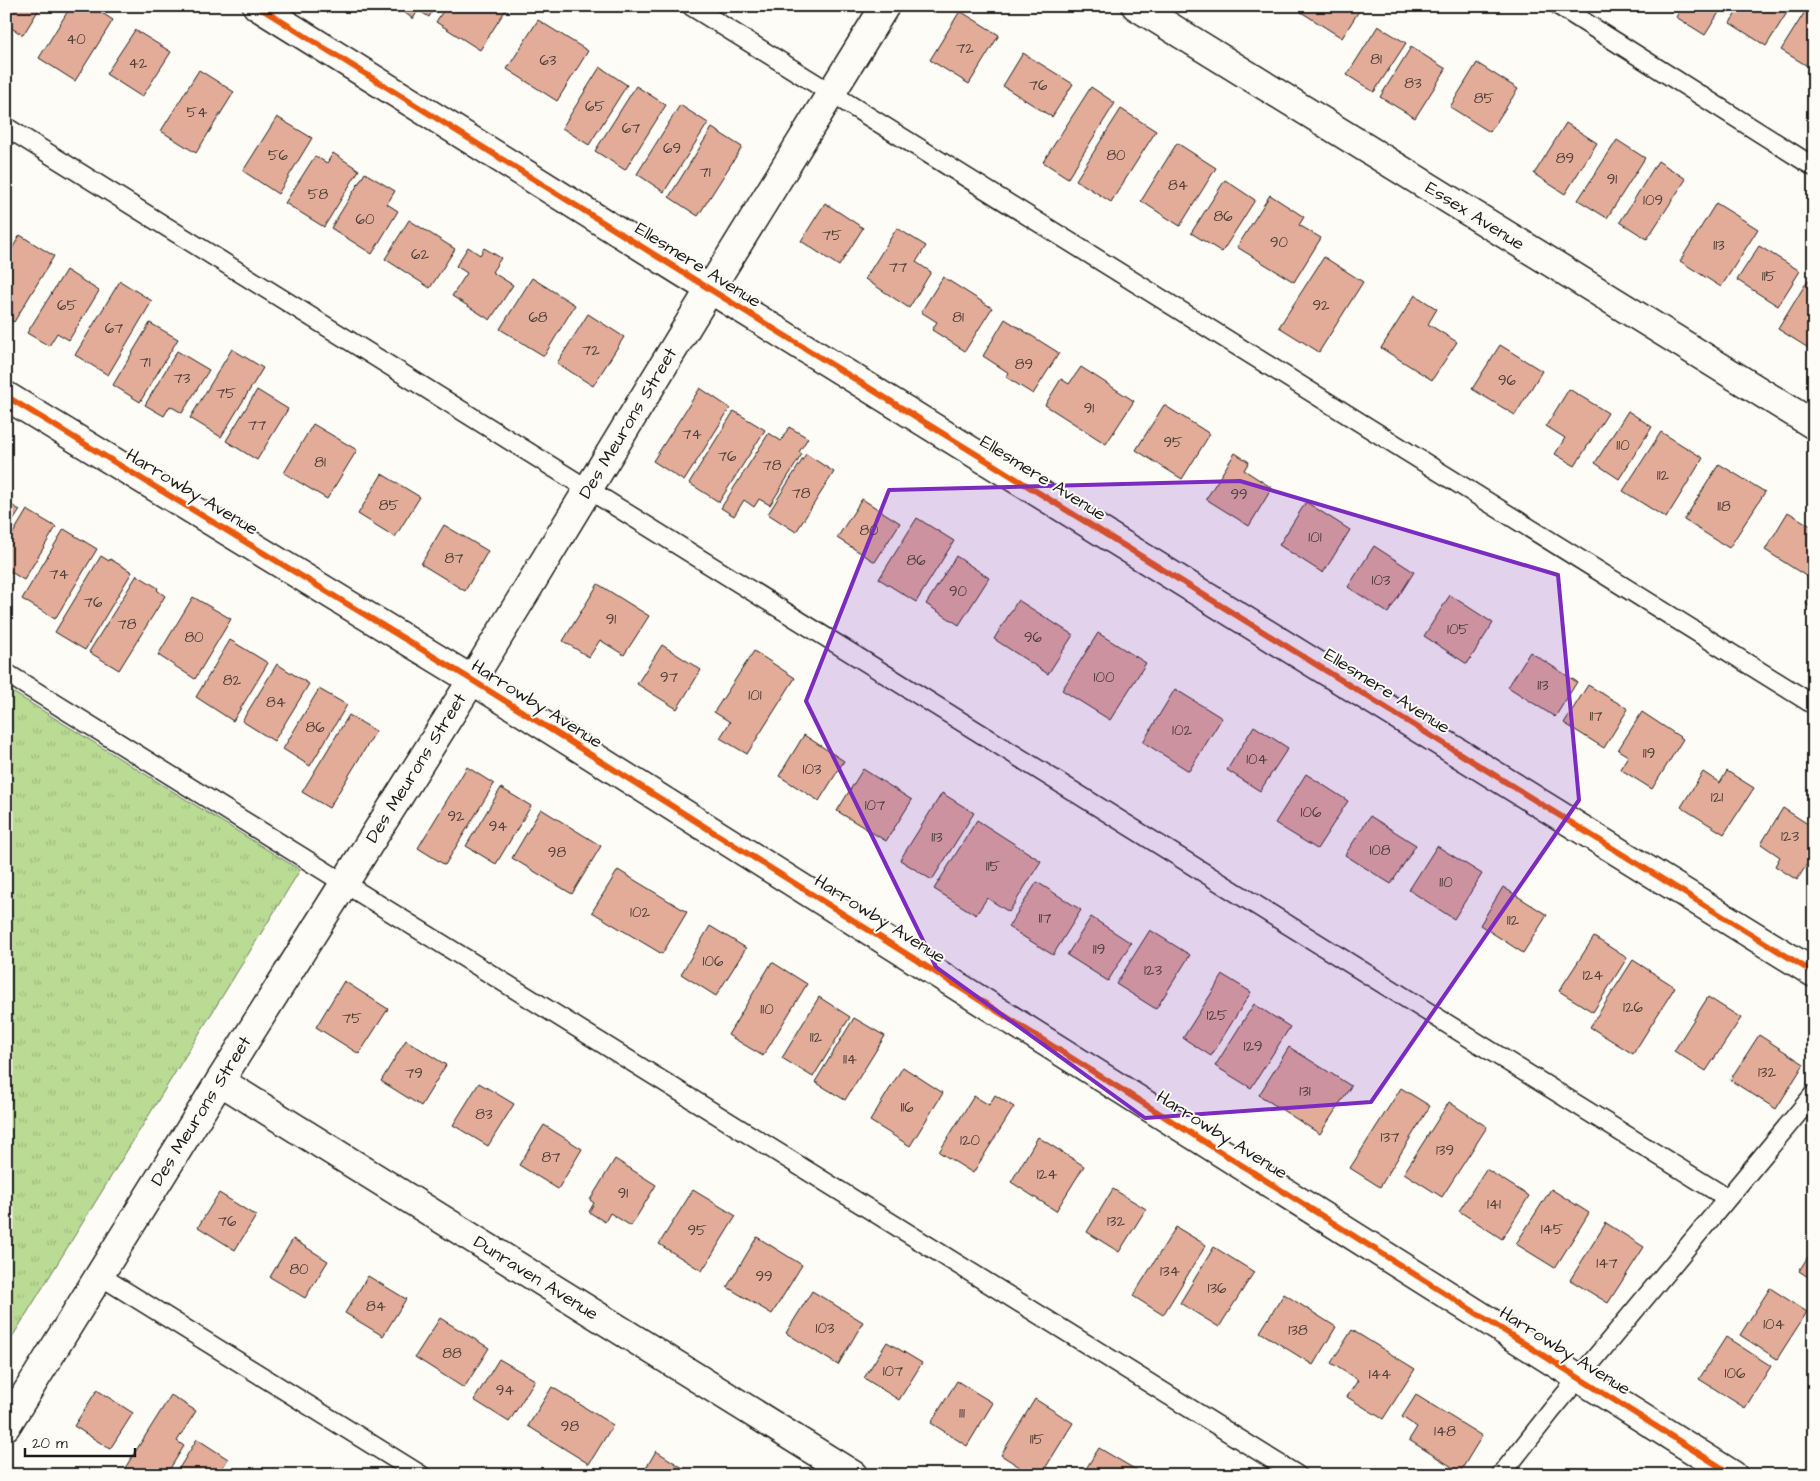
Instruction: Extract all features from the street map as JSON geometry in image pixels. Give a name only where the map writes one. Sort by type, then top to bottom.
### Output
[{"type":"street","name":"Ellesmere Avenue","points":[[257,6],[1814,974]]},
{"type":"street","name":"Des Meurons Street","points":[[6,1426],[472,680],[885,6]]},
{"type":"street","name":"Essex Avenue","points":[[1136,6],[1814,425]]},
{"type":"street","name":"Harrowby Avenue","points":[[6,396],[472,680],[1733,1475]]},
{"type":"street","name":"Dunraven Avenue","points":[[220,1081],[853,1475]]},
{"type":"lane","points":[[691,6],[1814,704]]},
{"type":"lane","points":[[1559,6],[1814,167]]},
{"type":"lane","points":[[6,126],[1728,1198]]},
{"type":"lane","points":[[6,673],[1297,1475]]},
{"type":"lane","points":[[1501,1475],[1814,1094]]},
{"type":"lane","points":[[100,1275],[421,1475]]},
{"type":"highlighted area","points":[[1240,481],[1558,575],[1579,800],[1371,1102],[1145,1118],[936,967],[806,701],[889,490]]},
{"type":"green space","points":[[6,688],[300,870],[6,1347]]},
{"type":"building","points":[[6,6],[41,6],[23,35],[6,25]]},
{"type":"building","points":[[71,6],[91,6],[113,20],[75,81],[39,58]]},
{"type":"building","points":[[396,6],[435,6],[429,17],[418,10],[413,19]]},
{"type":"building","points":[[446,6],[508,6],[480,50],[436,22]]},
{"type":"building","points":[[1304,6],[1362,6],[1342,38],[1301,12]]},
{"type":"building","points":[[1683,6],[1723,6],[1705,35],[1676,17]]},
{"type":"building","points":[[1740,6],[1781,6],[1788,11],[1766,46],[1730,23]]},
{"type":"building","points":[[1806,10],[1814,15],[1814,70],[1781,50]]},
{"type":"building","points":[[960,11],[999,35],[969,84],[930,60]]},
{"type":"building","points":[[538,20],[588,51],[557,101],[507,69]]},
{"type":"building","points":[[1378,26],[1406,43],[1374,92],[1347,75]]},
{"type":"building","points":[[135,30],[171,52],[142,97],[106,74]]},
{"type":"building","points":[[1411,47],[1446,69],[1415,118],[1380,97]]},
{"type":"building","points":[[1023,53],[1073,84],[1052,117],[1003,86]]},
{"type":"building","points":[[1477,63],[1518,89],[1490,132],[1450,107]]},
{"type":"building","points":[[600,67],[627,85],[589,145],[562,128]]},
{"type":"building","points":[[199,70],[234,92],[196,153],[161,131]]},
{"type":"building","points":[[636,86],[666,105],[625,170],[595,151]]},
{"type":"building","points":[[1091,87],[1115,103],[1068,178],[1043,162]]},
{"type":"building","points":[[680,105],[708,123],[664,192],[637,174]]},
{"type":"building","points":[[1121,109],[1156,131],[1111,202],[1076,180]]},
{"type":"building","points":[[277,117],[312,138],[278,194],[243,171]]},
{"type":"building","points":[[1566,123],[1597,143],[1565,194],[1534,174]]},
{"type":"building","points":[[712,128],[742,147],[698,216],[669,197]]},
{"type":"building","points":[[1617,140],[1645,158],[1607,218],[1578,200]]},
{"type":"building","points":[[1177,143],[1216,168],[1180,226],[1141,201]]},
{"type":"building","points":[[333,153],[359,170],[324,227],[285,203],[315,156],[327,163]]},
{"type":"building","points":[[1658,161],[1686,179],[1647,239],[1620,222]]},
{"type":"building","points":[[365,173],[395,191],[387,204],[398,211],[372,254],[331,228]]},
{"type":"building","points":[[1225,180],[1255,200],[1222,252],[1191,233]]},
{"type":"building","points":[[1270,195],[1304,217],[1299,225],[1321,238],[1294,282],[1237,247]]},
{"type":"building","points":[[825,203],[863,228],[839,266],[801,241]]},
{"type":"building","points":[[1716,203],[1758,229],[1721,287],[1680,261]]},
{"type":"building","points":[[409,220],[455,249],[430,288],[385,259]]},
{"type":"building","points":[[897,228],[926,246],[916,262],[931,272],[909,308],[865,279]]},
{"type":"building","points":[[20,235],[54,256],[14,322],[6,317],[6,259]]},
{"type":"building","points":[[1759,246],[1800,271],[1778,306],[1737,280]]},
{"type":"building","points":[[468,247],[480,255],[484,248],[501,258],[492,272],[513,285],[490,320],[452,296],[467,273],[456,266]]},
{"type":"building","points":[[1324,257],[1363,282],[1319,352],[1279,327]]},
{"type":"building","points":[[66,270],[99,291],[69,340],[57,333],[49,346],[27,333]]},
{"type":"building","points":[[943,277],[992,308],[965,351],[932,330],[937,322],[921,312]]},
{"type":"building","points":[[532,278],[575,305],[544,356],[500,329]]},
{"type":"building","points":[[1808,280],[1814,284],[1814,343],[1810,349],[1778,329]]},
{"type":"building","points":[[120,281],[152,301],[108,375],[75,355]]},
{"type":"building","points":[[1415,295],[1437,309],[1428,324],[1457,342],[1432,380],[1381,348]]},
{"type":"building","points":[[588,314],[624,337],[593,386],[557,363]]},
{"type":"building","points":[[1005,319],[1059,353],[1033,394],[1006,377],[1009,373],[983,356]]},
{"type":"building","points":[[150,323],[178,339],[140,402],[113,385]]},
{"type":"building","points":[[1500,345],[1542,371],[1515,415],[1472,389]]},
{"type":"building","points":[[232,349],[263,368],[221,437],[190,418]]},
{"type":"building","points":[[177,351],[209,370],[182,413],[170,406],[164,416],[145,405]]},
{"type":"building","points":[[1081,367],[1134,401],[1106,444],[1045,405],[1061,379],[1069,384]]},
{"type":"building","points":[[700,388],[730,408],[684,481],[653,461]]},
{"type":"building","points":[[1569,389],[1608,413],[1575,466],[1555,454],[1565,438],[1546,426]]},
{"type":"building","points":[[257,390],[288,409],[257,460],[226,441]]},
{"type":"building","points":[[1164,405],[1210,434],[1182,479],[1136,450]]},
{"type":"building","points":[[734,411],[765,430],[719,502],[689,483]]},
{"type":"building","points":[[1628,411],[1652,427],[1619,479],[1595,463]]},
{"type":"building","points":[[313,424],[357,450],[327,499],[284,473]]},
{"type":"building","points":[[789,427],[808,438],[799,452],[802,454],[770,505],[759,499],[754,507],[744,500],[734,516],[721,508],[769,433],[781,441]]},
{"type":"building","points":[[1661,432],[1703,458],[1666,518],[1623,491]]},
{"type":"building","points":[[1235,453],[1249,462],[1244,470],[1272,488],[1249,526],[1206,499]]},
{"type":"building","points":[[806,454],[834,472],[796,532],[768,514]]},
{"type":"building","points":[[1719,464],[1765,492],[1729,548],[1684,520]]},
{"type":"building","points":[[382,474],[420,497],[395,537],[358,514]]},
{"type":"building","points":[[862,499],[900,523],[875,562],[837,538]]},
{"type":"building","points":[[6,502],[20,510],[6,532]]},
{"type":"building","points":[[1306,502],[1350,530],[1323,573],[1279,545]]},
{"type":"building","points":[[27,510],[56,527],[24,580],[6,569],[6,545]]},
{"type":"building","points":[[1788,512],[1814,528],[1814,570],[1809,578],[1765,550]]},
{"type":"building","points":[[917,518],[954,541],[916,602],[879,579]]},
{"type":"building","points":[[444,525],[488,551],[465,591],[421,564]]},
{"type":"building","points":[[64,529],[97,549],[55,619],[22,599]]},
{"type":"building","points":[[1374,546],[1414,572],[1388,613],[1348,587]]},
{"type":"building","points":[[101,556],[132,572],[85,650],[55,632]]},
{"type":"building","points":[[956,556],[989,578],[959,625],[926,604]]},
{"type":"building","points":[[137,575],[158,588],[157,590],[165,596],[119,670],[89,652]]},
{"type":"building","points":[[598,584],[649,616],[624,655],[600,640],[589,657],[563,641]]},
{"type":"building","points":[[1814,591],[1814,609],[1806,604]]},
{"type":"building","points":[[1450,595],[1493,623],[1467,664],[1424,636]]},
{"type":"building","points":[[193,597],[231,619],[195,679],[158,655]]},
{"type":"building","points":[[1018,600],[1073,635],[1048,674],[994,639]]},
{"type":"building","points":[[1098,633],[1146,663],[1110,720],[1062,690]]},
{"type":"building","points":[[230,640],[268,663],[233,721],[196,697]]},
{"type":"building","points":[[662,645],[701,670],[677,709],[637,684]]},
{"type":"building","points":[[754,651],[795,678],[747,754],[720,738],[730,722],[714,712]]},
{"type":"building","points":[[1530,652],[1577,682],[1555,717],[1508,687]]},
{"type":"building","points":[[277,664],[309,684],[274,741],[242,721]]},
{"type":"building","points":[[1588,685],[1628,709],[1604,748],[1564,723]]},
{"type":"building","points":[[319,689],[347,705],[310,766],[283,749]]},
{"type":"building","points":[[1175,689],[1222,718],[1189,771],[1143,742]]},
{"type":"building","points":[[1642,712],[1683,739],[1652,789],[1620,769],[1628,756],[1618,750]]},
{"type":"building","points":[[349,715],[376,731],[329,808],[302,792]]},
{"type":"building","points":[[1254,726],[1288,748],[1260,791],[1227,770]]},
{"type":"building","points":[[804,735],[844,761],[819,801],[779,776]]},
{"type":"building","points":[[467,767],[494,784],[445,865],[418,848]]},
{"type":"building","points":[[863,769],[912,800],[886,841],[837,811]]},
{"type":"building","points":[[1727,771],[1754,788],[1724,834],[1681,807],[1703,772],[1720,783]]},
{"type":"building","points":[[1306,774],[1348,801],[1317,849],[1275,823]]},
{"type":"building","points":[[501,788],[531,806],[496,864],[466,846]]},
{"type":"building","points":[[942,793],[974,813],[932,880],[900,860]]},
{"type":"building","points":[[1783,808],[1814,828],[1814,853],[1797,880],[1775,866],[1780,857],[1761,844]]},
{"type":"building","points":[[541,809],[601,846],[572,894],[512,858]]},
{"type":"building","points":[[1370,816],[1416,845],[1391,884],[1345,855]]},
{"type":"building","points":[[977,820],[1041,861],[1009,912],[987,898],[976,915],[934,889]]},
{"type":"building","points":[[1437,846],[1482,874],[1454,919],[1409,890]]},
{"type":"building","points":[[618,870],[687,912],[662,954],[592,912]]},
{"type":"building","points":[[1037,882],[1081,910],[1053,955],[1008,927]]},
{"type":"building","points":[[1503,887],[1547,915],[1523,953],[1480,925]]},
{"type":"building","points":[[1091,917],[1131,943],[1108,981],[1067,955]]},
{"type":"building","points":[[710,926],[746,948],[716,996],[681,974]]},
{"type":"building","points":[[1150,930],[1190,955],[1156,1009],[1116,984]]},
{"type":"building","points":[[1594,937],[1627,958],[1593,1012],[1559,991]]},
{"type":"building","points":[[1633,960],[1675,987],[1633,1054],[1590,1027]]},
{"type":"building","points":[[772,962],[807,984],[763,1056],[728,1035]]},
{"type":"building","points":[[1223,975],[1251,992],[1211,1056],[1183,1038]]},
{"type":"building","points":[[344,981],[388,1009],[359,1054],[316,1027]]},
{"type":"building","points":[[819,997],[850,1017],[813,1077],[782,1058]]},
{"type":"building","points":[[1708,997],[1741,1018],[1706,1071],[1674,1051]]},
{"type":"building","points":[[1254,1004],[1290,1027],[1251,1088],[1215,1066]]},
{"type":"building","points":[[854,1018],[885,1036],[845,1100],[815,1082]]},
{"type":"building","points":[[1759,1035],[1804,1064],[1776,1109],[1730,1080]]},
{"type":"building","points":[[406,1040],[446,1065],[421,1106],[381,1081]]},
{"type":"building","points":[[1289,1047],[1351,1086],[1320,1134],[1259,1095]]},
{"type":"building","points":[[903,1067],[943,1093],[910,1146],[870,1121]]},
{"type":"building","points":[[479,1083],[514,1104],[488,1146],[453,1125]]},
{"type":"building","points":[[1401,1088],[1430,1106],[1380,1187],[1350,1168]]},
{"type":"building","points":[[995,1095],[1014,1107],[973,1173],[939,1152],[974,1096],[989,1105]]},
{"type":"building","points":[[1449,1102],[1487,1127],[1442,1197],[1404,1173]]},
{"type":"building","points":[[544,1125],[582,1149],[558,1189],[519,1165]]},
{"type":"building","points":[[1038,1137],[1084,1166],[1056,1211],[1011,1182]]},
{"type":"building","points":[[615,1159],[656,1185],[631,1226],[610,1213],[605,1222],[589,1212],[594,1203],[590,1200]]},
{"type":"building","points":[[1486,1169],[1529,1196],[1502,1239],[1459,1211]]},
{"type":"building","points":[[1113,1189],[1146,1209],[1119,1252],[1087,1232]]},
{"type":"building","points":[[1551,1189],[1589,1213],[1555,1268],[1516,1244]]},
{"type":"building","points":[[693,1190],[736,1216],[702,1271],[659,1244]]},
{"type":"building","points":[[219,1193],[256,1216],[235,1250],[198,1227]]},
{"type":"building","points":[[1606,1223],[1644,1247],[1608,1303],[1570,1280]]},
{"type":"building","points":[[1176,1227],[1206,1245],[1163,1315],[1133,1296]]},
{"type":"building","points":[[757,1237],[802,1265],[772,1314],[727,1287]]},
{"type":"building","points":[[293,1239],[328,1261],[305,1298],[270,1277]]},
{"type":"building","points":[[1214,1247],[1254,1272],[1219,1327],[1180,1303]]},
{"type":"building","points":[[1814,1247],[1814,1281],[1799,1271]]},
{"type":"building","points":[[368,1276],[406,1299],[383,1336],[345,1313]]},
{"type":"building","points":[[1770,1288],[1807,1312],[1777,1359],[1740,1335]]},
{"type":"building","points":[[812,1291],[863,1322],[838,1365],[786,1333]]},
{"type":"building","points":[[1284,1294],[1336,1327],[1313,1365],[1260,1332]]},
{"type":"building","points":[[440,1318],[489,1348],[464,1388],[415,1357]]},
{"type":"building","points":[[1352,1330],[1415,1369],[1383,1419],[1347,1397],[1358,1380],[1331,1363]]},
{"type":"building","points":[[1726,1337],[1771,1366],[1745,1408],[1699,1379]]},
{"type":"building","points":[[887,1342],[922,1363],[899,1400],[864,1378]]},
{"type":"building","points":[[499,1359],[535,1380],[509,1422],[474,1400]]},
{"type":"building","points":[[957,1381],[993,1403],[967,1446],[931,1423]]},
{"type":"building","points":[[552,1387],[613,1425],[589,1464],[528,1426]]},
{"type":"building","points":[[97,1390],[133,1413],[110,1449],[74,1426]]},
{"type":"building","points":[[171,1395],[196,1411],[177,1441],[184,1446],[166,1475],[136,1475],[125,1468]]},
{"type":"building","points":[[1416,1395],[1482,1436],[1460,1472],[1409,1440],[1417,1427],[1402,1417]]},
{"type":"building","points":[[1035,1399],[1073,1423],[1041,1475],[1032,1475],[1001,1455]]},
{"type":"building","points":[[197,1439],[228,1459],[218,1475],[175,1475]]},
{"type":"building","points":[[1099,1448],[1138,1471],[1136,1475],[1082,1475]]},
{"type":"building","points":[[656,1451],[694,1475],[642,1475]]},
{"type":"cycle path","points":[[257,6],[679,270],[1814,973]]},
{"type":"cycle path","points":[[6,396],[472,680],[1733,1475]]}]
